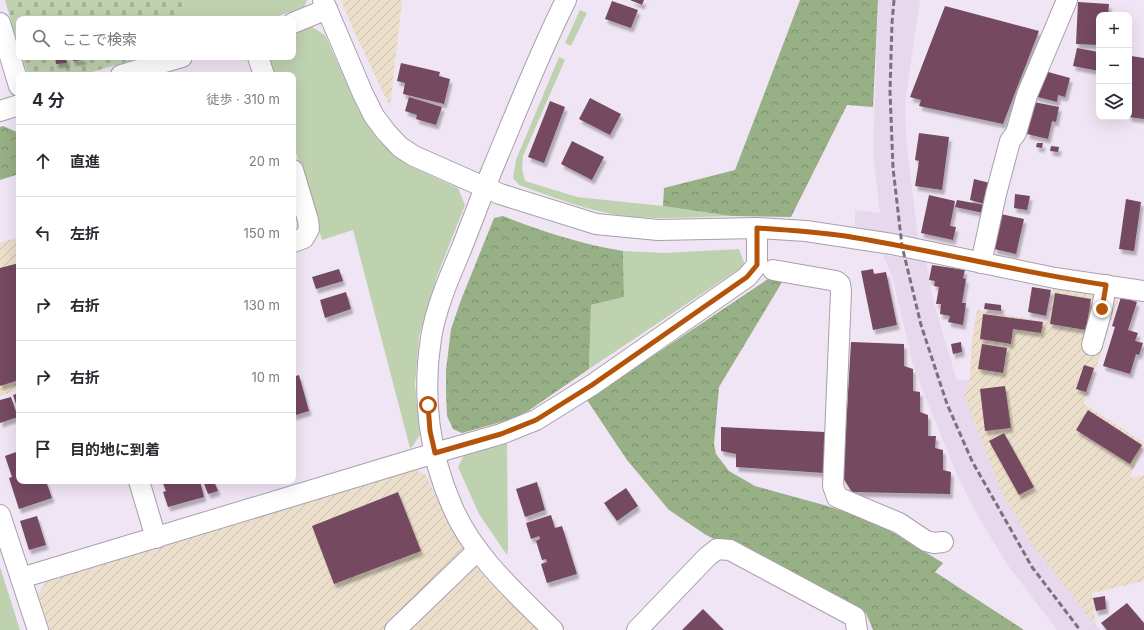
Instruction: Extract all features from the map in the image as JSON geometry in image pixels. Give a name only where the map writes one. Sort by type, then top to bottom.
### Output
[{"type":"street","points":[[553,630],[487,564],[452,507],[435,453],[430,431],[427,380],[431,338],[444,291],[530,76],[566,0]]},
{"type":"street","points":[[981,262],[996,194],[1010,141],[1016,133],[1028,94],[1067,0]]},
{"type":"street","points":[[296,21],[325,4],[374,116],[400,147],[414,156],[485,188],[570,217],[596,224],[658,230],[757,228],[806,231],[892,244],[1055,278],[1144,290]]},
{"type":"street","points":[[0,23],[16,76]]},
{"type":"street","points":[[131,72],[172,60]]},
{"type":"street","points":[[259,60],[263,72]]},
{"type":"street","points":[[0,111],[16,106]]},
{"type":"street","points":[[296,180],[308,220],[309,230],[304,238],[296,241]]},
{"type":"street","points":[[21,578],[465,445],[522,426],[592,385],[747,277],[757,265],[757,228]]},
{"type":"street","points":[[773,270],[836,281],[840,284],[841,292],[833,486],[837,497],[899,523],[926,541],[934,543],[943,542]]},
{"type":"street","points":[[1092,345],[1102,309],[1106,285]]},
{"type":"street","points":[[140,484],[156,538]]},
{"type":"street","points":[[0,515],[38,630]]},
{"type":"street","points":[[637,630],[707,557],[717,549],[730,550],[855,617],[857,630]]},
{"type":"street","points":[[395,630],[478,550]]},
{"type":"shaded area","points":[[341,0],[402,0],[390,107],[354,31]]},
{"type":"shaded area","points":[[878,0],[920,0],[905,103],[906,139],[918,238],[855,227],[855,210],[880,213],[873,154]]},
{"type":"shaded area","points":[[16,238],[16,391],[0,396],[0,243]]},
{"type":"shaded area","points":[[883,255],[926,261],[933,300],[957,381],[970,379],[964,395],[1002,493],[1031,543],[1100,630],[1057,630],[1007,564],[978,516],[958,477],[922,389],[912,361],[893,279]]},
{"type":"shaded area","points":[[1054,284],[1120,294],[1084,404],[1144,443],[1130,478],[1144,475],[1144,581],[1092,593],[1096,626],[1031,543],[1002,493],[964,395],[970,379],[972,341],[977,310],[1048,322]]},
{"type":"shaded area","points":[[416,470],[426,475],[447,521],[470,558],[487,580],[538,630],[50,630],[38,594],[46,582]]},
{"type":"green space","points":[[5,0],[182,0],[187,16],[16,16],[16,37]]},
{"type":"green space","points":[[182,0],[307,0],[304,8],[278,16],[187,16]]},
{"type":"green space","points":[[800,0],[878,0],[873,107],[847,105],[791,217],[731,216],[663,206],[664,188],[735,170]]},
{"type":"green space","points":[[580,10],[587,13],[571,46],[565,43]]},
{"type":"green space","points":[[312,27],[325,35],[359,111],[378,140],[407,165],[458,188],[465,205],[437,276],[419,337],[415,385],[420,435],[410,448],[353,230],[322,240],[296,153],[296,72],[271,72],[268,60],[296,60],[296,32]]},
{"type":"green space","points":[[559,57],[565,60],[523,156],[522,169],[525,181],[577,197],[663,206],[731,216],[664,218],[624,216],[584,207],[519,185],[513,178],[516,160]]},
{"type":"green space","points":[[23,60],[132,60],[92,72],[27,72]]},
{"type":"green space","points":[[3,126],[16,132],[16,175],[0,180],[0,127]]},
{"type":"green space","points":[[503,216],[562,237],[623,251],[624,297],[591,305],[589,369],[528,411],[512,419],[462,433],[453,429],[447,416],[446,370],[451,329],[494,218]]},
{"type":"green space","points":[[739,249],[745,265],[589,369],[591,305],[624,297],[623,251],[665,253]]},
{"type":"green space","points":[[771,277],[784,279],[719,387],[714,444],[716,454],[729,471],[755,486],[858,516],[889,530],[943,563],[935,572],[1024,630],[873,630],[866,613],[706,535],[669,510],[627,460],[587,400]]},
{"type":"green space","points":[[507,443],[507,555],[479,514],[458,467],[464,455]]},
{"type":"green space","points":[[0,567],[20,630],[0,630]]},
{"type":"building","points":[[630,0],[644,0],[642,5]]},
{"type":"building","points":[[612,1],[638,10],[631,28],[605,19]]},
{"type":"building","points":[[1078,2],[1109,4],[1108,12],[1096,12],[1096,45],[1076,44]]},
{"type":"building","points":[[945,6],[1039,31],[1003,124],[919,106],[921,100],[910,97]]},
{"type":"building","points":[[1077,48],[1096,51],[1096,70],[1073,66]]},
{"type":"building","points":[[1132,56],[1144,58],[1144,119],[1132,117]]},
{"type":"building","points":[[55,60],[66,60],[67,63],[56,64]]},
{"type":"building","points":[[401,63],[440,72],[439,76],[450,79],[444,104],[403,94],[405,83],[397,81]]},
{"type":"building","points":[[1041,70],[1070,78],[1065,97],[1058,95],[1057,102],[1034,96]]},
{"type":"building","points":[[409,97],[442,107],[436,125],[416,119],[417,115],[405,111]]},
{"type":"building","points":[[590,98],[621,114],[610,135],[579,119]]},
{"type":"building","points":[[550,101],[565,107],[544,163],[528,157]]},
{"type":"building","points":[[1034,102],[1059,107],[1056,122],[1052,121],[1048,139],[1027,134]]},
{"type":"building","points":[[919,133],[949,137],[942,190],[915,186],[919,161],[915,160]]},
{"type":"building","points":[[572,141],[604,157],[592,180],[561,164]]},
{"type":"building","points":[[1037,143],[1043,143],[1042,148],[1036,147]]},
{"type":"building","points":[[1051,146],[1059,147],[1058,152],[1050,151]]},
{"type":"building","points":[[974,179],[990,183],[985,204],[970,200]]},
{"type":"building","points":[[1015,194],[1030,196],[1027,210],[1014,208]]},
{"type":"building","points":[[929,195],[955,201],[950,226],[956,227],[953,240],[921,233]]},
{"type":"building","points":[[1126,199],[1141,202],[1134,251],[1119,249]]},
{"type":"building","points":[[957,200],[985,205],[983,213],[955,207]]},
{"type":"building","points":[[1001,214],[1024,219],[1016,254],[994,249]]},
{"type":"building","points":[[16,264],[16,381],[0,386],[0,268]]},
{"type":"building","points":[[932,265],[965,270],[963,278],[966,279],[962,303],[966,303],[963,325],[948,322],[950,316],[940,314],[941,304],[936,304],[939,287],[934,286],[935,281],[929,280]]},
{"type":"building","points":[[339,269],[343,281],[316,289],[312,277]]},
{"type":"building","points":[[873,269],[874,274],[886,272],[897,325],[873,330],[861,271]]},
{"type":"building","points":[[1032,287],[1051,290],[1046,316],[1028,312]]},
{"type":"building","points":[[346,292],[351,309],[325,318],[320,300]]},
{"type":"building","points":[[1055,293],[1091,299],[1086,330],[1050,324]]},
{"type":"building","points":[[1121,297],[1137,302],[1128,330],[1138,333],[1135,341],[1143,343],[1139,355],[1136,354],[1130,374],[1103,366],[1115,327],[1112,326]]},
{"type":"building","points":[[985,303],[1001,305],[1001,311],[984,309]]},
{"type":"building","points":[[983,314],[1043,322],[1041,333],[1013,329],[1011,344],[980,339]]},
{"type":"building","points":[[851,342],[904,344],[904,366],[913,369],[913,391],[920,392],[920,412],[928,415],[928,436],[936,436],[935,448],[943,450],[943,470],[951,472],[950,494],[852,492],[843,478]]},
{"type":"building","points":[[961,342],[962,352],[953,354],[951,344]]},
{"type":"building","points":[[982,344],[1007,348],[1003,373],[978,369]]},
{"type":"building","points":[[1084,365],[1094,368],[1086,392],[1076,389]]},
{"type":"building","points":[[299,375],[309,411],[296,415],[296,376]]},
{"type":"building","points":[[1005,386],[1011,428],[985,431],[980,389]]},
{"type":"building","points":[[16,394],[16,404],[13,395]]},
{"type":"building","points":[[11,397],[16,411],[16,418],[0,423],[0,400]]},
{"type":"building","points":[[1088,410],[1142,445],[1130,464],[1076,430]]},
{"type":"building","points":[[721,427],[825,432],[824,473],[736,467],[736,454],[721,451]]},
{"type":"building","points":[[1004,433],[1034,487],[1019,495],[989,441]]},
{"type":"building","points":[[16,452],[16,484],[47,484],[52,498],[19,509],[9,478],[12,477],[5,456]]},
{"type":"building","points":[[537,482],[545,510],[525,517],[516,489]]},
{"type":"building","points":[[163,484],[201,484],[204,497],[168,507],[163,492],[166,491]]},
{"type":"building","points":[[204,484],[215,484],[218,491],[208,494]]},
{"type":"building","points":[[626,488],[638,506],[617,521],[604,503]]},
{"type":"building","points":[[398,492],[421,551],[334,584],[312,526]]},
{"type":"building","points":[[551,515],[555,528],[562,526],[577,574],[547,583],[541,564],[547,562],[546,559],[542,560],[536,541],[540,539],[539,536],[531,539],[526,523]]},
{"type":"building","points":[[37,516],[46,545],[29,550],[20,521]]},
{"type":"building","points":[[1105,596],[1106,609],[1096,611],[1093,598]]},
{"type":"building","points":[[1127,603],[1144,623],[1144,630],[1107,630],[1101,623]]},
{"type":"building","points":[[703,609],[724,630],[682,630]]},
{"type":"railway","points":[[894,0],[890,91],[893,168],[902,246],[921,325],[947,404],[972,461],[1032,567],[1080,630]]},
{"type":"route","points":[[428,405],[430,431],[435,453],[501,434],[536,420],[592,385],[747,277],[757,265],[757,228],[806,231],[845,236],[892,244],[1055,278],[1106,285],[1102,309]]}]
